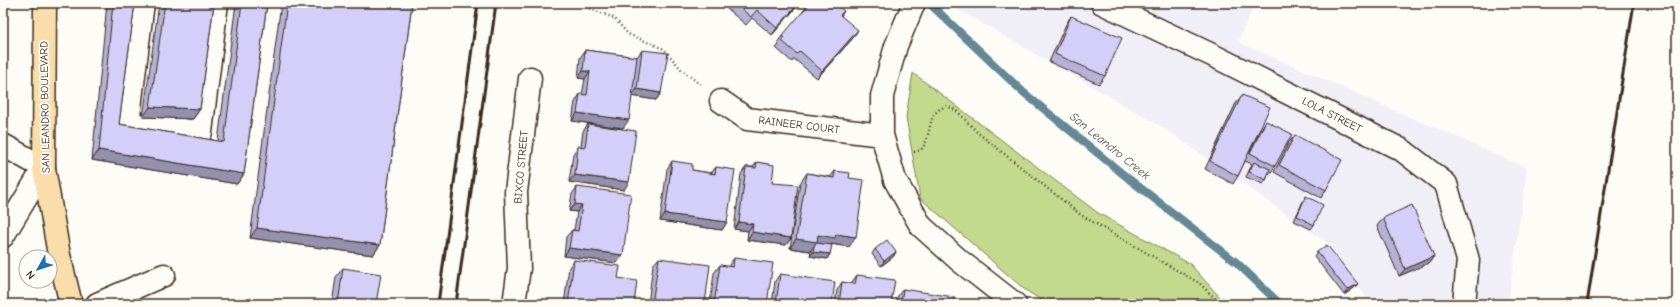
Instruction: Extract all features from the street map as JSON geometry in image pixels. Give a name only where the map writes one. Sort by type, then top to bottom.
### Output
[{"type":"main road","name":"SAN LEANDRO BOULEVARD","points":[[45,3],[44,168],[59,255],[71,304]]},
{"type":"street","points":[[143,3],[128,124],[201,132],[217,3]]},
{"type":"street","points":[[914,3],[896,46],[882,96],[882,135],[895,180],[921,226],[960,261],[1014,304]]},
{"type":"street","name":"LOLA STREET","points":[[1102,3],[1212,55],[1402,150],[1446,184],[1468,260],[1464,304]]},
{"type":"street","name":"BIXCO STREET","points":[[514,304],[519,268],[516,192],[530,78]]},
{"type":"street","name":"RAINEER COURT","points":[[721,101],[747,119],[882,135]]},
{"type":"street","points":[[3,145],[44,168],[3,236]]},
{"type":"street","points":[[97,304],[164,275]]},
{"type":"path","points":[[575,3],[614,18],[628,34],[664,49],[681,70],[721,101]]},
{"type":"path","points":[[914,152],[921,150],[927,140],[932,116],[938,109],[946,106],[956,110],[978,133],[1082,215],[1199,283],[1221,304]]},
{"type":"shaded area","points":[[951,3],[1255,3],[1238,42],[1527,168],[1508,304],[1371,304],[1330,245],[1161,126],[950,5]]},
{"type":"green space","points":[[913,73],[1098,213],[1190,264],[1226,304],[1047,304],[1024,289],[920,198],[906,117]]},
{"type":"building","points":[[113,3],[135,3],[119,124],[224,142],[242,3],[267,3],[244,174],[99,150]]},
{"type":"building","points":[[165,3],[214,3],[200,109],[150,107]]},
{"type":"building","points":[[287,3],[412,3],[380,245],[257,228]]},
{"type":"building","points":[[735,3],[799,3],[777,28],[757,10],[751,17]]},
{"type":"building","points":[[810,3],[826,3],[829,5],[830,3],[835,3],[844,11],[840,15],[858,30],[822,71],[800,51],[797,54],[782,41],[784,38],[782,36]]},
{"type":"building","points":[[1071,16],[1122,38],[1105,76],[1055,54]]},
{"type":"building","points":[[585,50],[637,57],[629,120],[577,113],[580,94],[587,95],[590,71],[583,71]]},
{"type":"building","points":[[642,50],[668,53],[661,93],[637,89]]},
{"type":"building","points":[[1242,95],[1270,107],[1238,176],[1210,161]]},
{"type":"building","points":[[1266,121],[1292,134],[1275,166],[1250,153]]},
{"type":"building","points":[[588,124],[636,131],[629,182],[575,175],[578,146],[585,147]]},
{"type":"building","points":[[1295,135],[1342,160],[1326,190],[1279,165]]},
{"type":"building","points":[[672,161],[692,164],[692,170],[715,174],[716,167],[735,170],[727,222],[665,214]]},
{"type":"building","points":[[757,162],[774,165],[772,183],[798,185],[791,238],[752,232],[753,224],[739,222],[746,167],[756,168]]},
{"type":"building","points":[[1254,162],[1270,169],[1266,180],[1249,172]]},
{"type":"building","points":[[835,171],[850,173],[849,178],[864,180],[856,237],[836,234],[835,238],[818,235],[817,242],[796,239],[807,173],[834,178]]},
{"type":"building","points":[[577,187],[631,194],[623,255],[569,248],[572,230],[578,231],[582,205],[575,204]]},
{"type":"building","points":[[1306,196],[1323,205],[1314,225],[1297,216]]},
{"type":"building","points":[[1412,205],[1434,256],[1405,269],[1383,218]]},
{"type":"building","points":[[887,240],[896,252],[884,261],[875,249]]},
{"type":"building","points":[[816,243],[832,245],[830,254],[813,252]]},
{"type":"building","points":[[1327,245],[1358,284],[1347,290],[1317,252]]},
{"type":"building","points":[[659,258],[710,265],[705,304],[652,304]]},
{"type":"building","points":[[734,258],[773,263],[767,304],[714,304],[720,265],[733,267]]},
{"type":"building","points":[[574,260],[620,266],[618,278],[637,281],[634,304],[568,304]]},
{"type":"building","points":[[343,268],[381,274],[376,304],[338,304]]},
{"type":"building","points":[[780,274],[835,282],[832,304],[776,304]]},
{"type":"building","points":[[857,275],[895,280],[891,304],[839,304],[842,282],[855,284]]},
{"type":"building","points":[[903,289],[954,297],[953,304],[901,304]]},
{"type":"waterway","name":"San Leandro Creek","points":[[929,3],[1023,92],[1129,179],[1236,262],[1280,304]]},
{"type":"railway","points":[[438,304],[478,3]]},
{"type":"railway","points":[[456,304],[496,3]]},
{"type":"railway","points":[[1587,304],[1634,3]]}]
